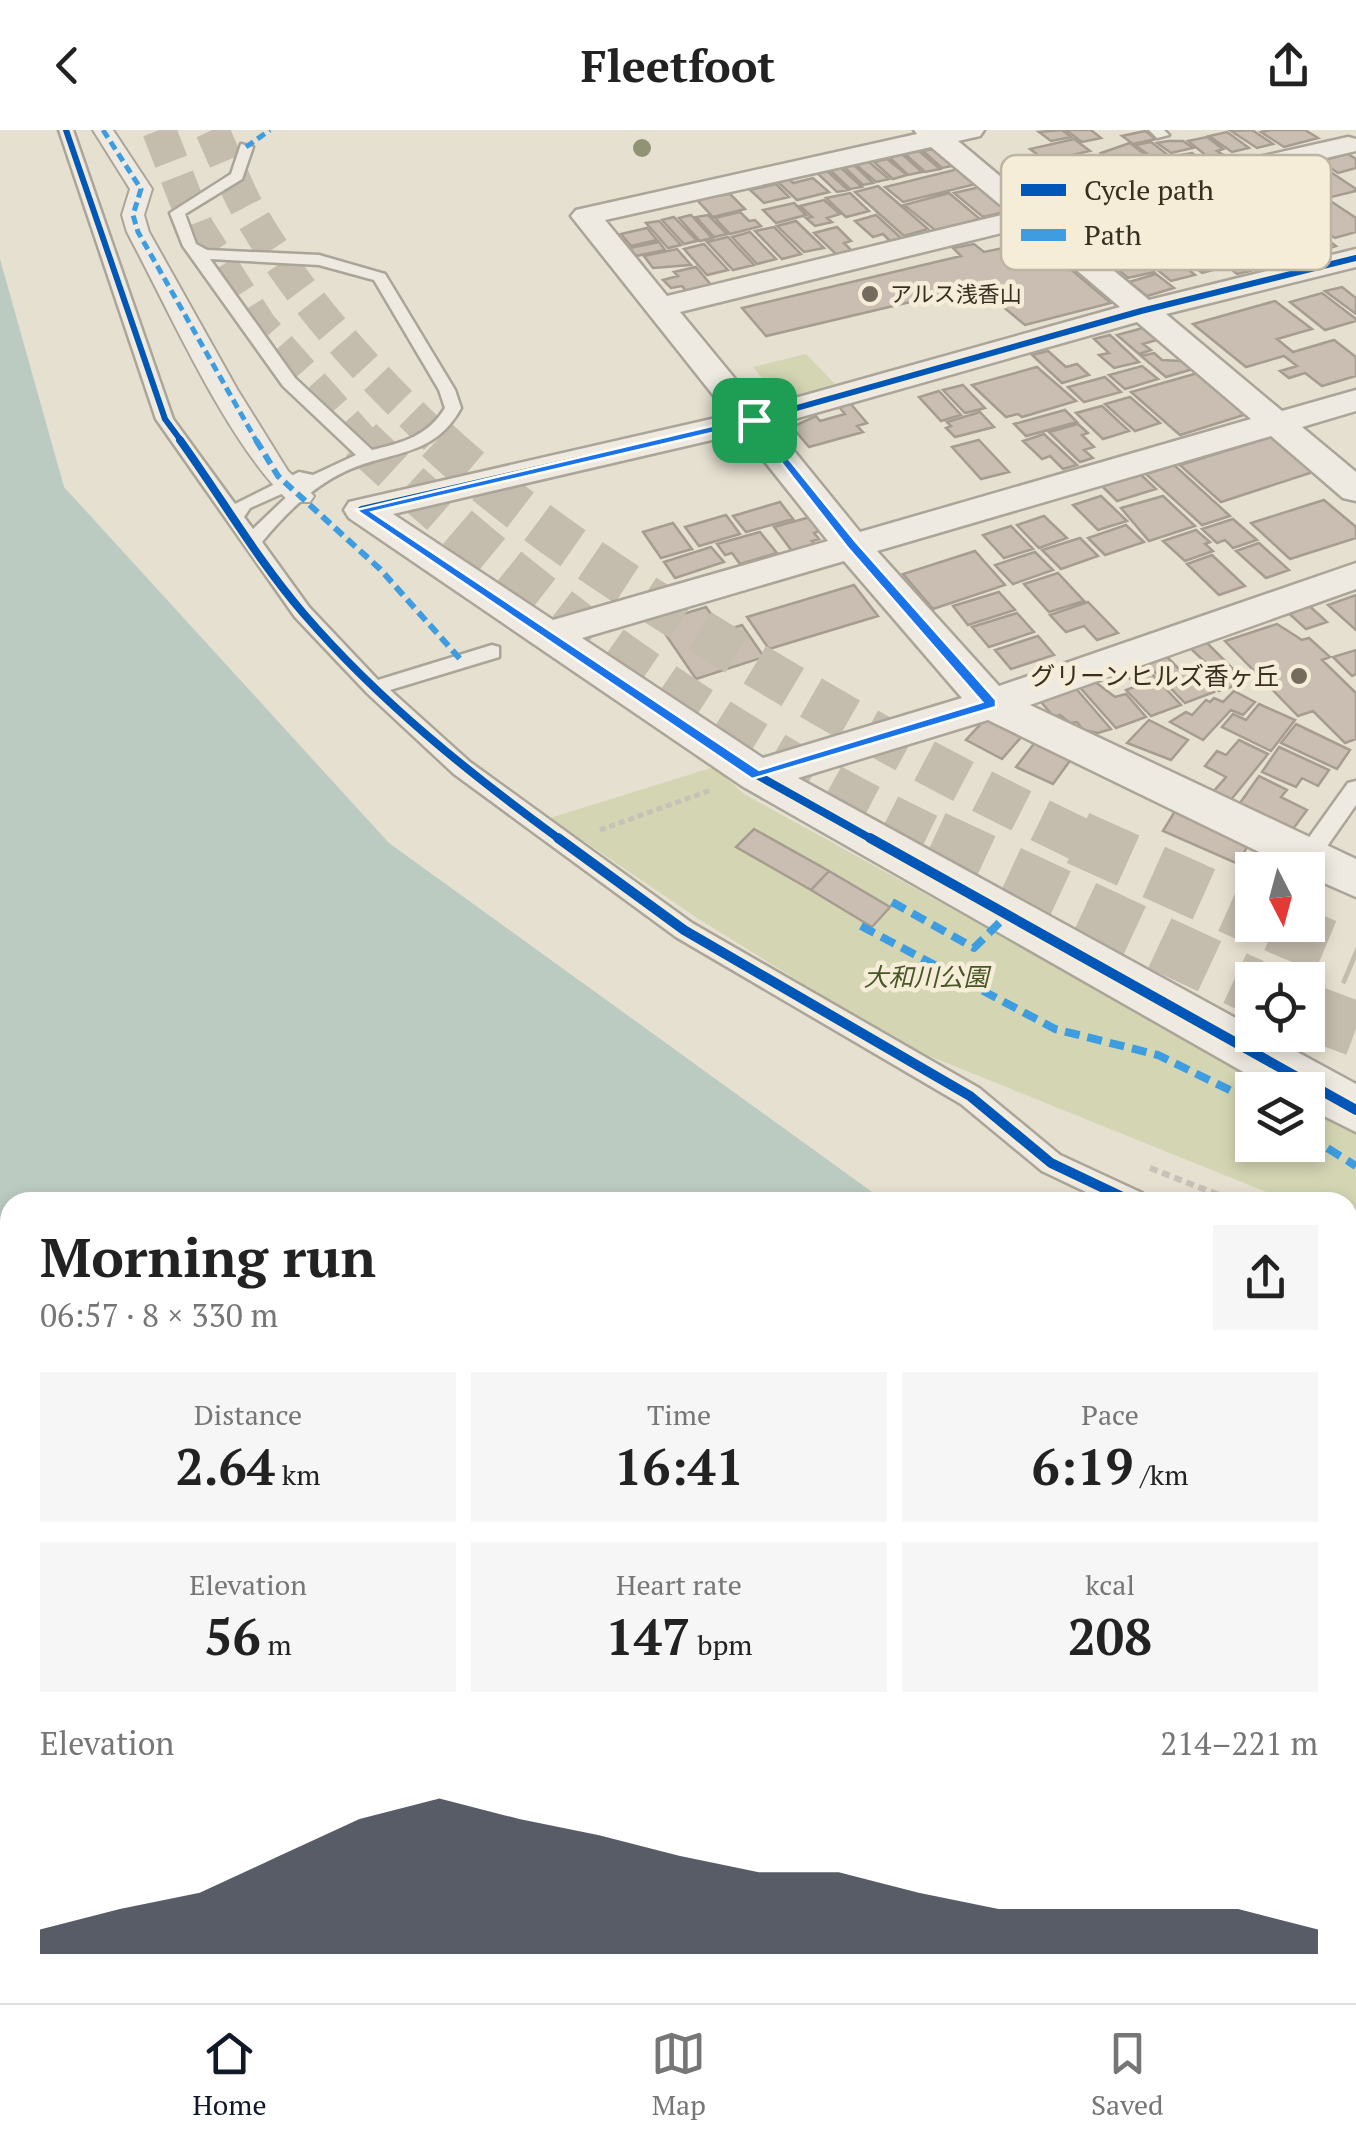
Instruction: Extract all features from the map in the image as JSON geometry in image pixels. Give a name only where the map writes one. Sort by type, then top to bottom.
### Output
[{"type":"street","points":[[104,130],[116,155],[141,189],[133,215],[138,232],[224,389],[294,490]]},
{"type":"street","points":[[1001,187],[945,132],[586,216],[851,544],[991,704],[1300,852]]},
{"type":"street","points":[[1289,155],[1344,141]]},
{"type":"street","points":[[662,307],[1001,223]]},
{"type":"street","points":[[1331,264],[1356,258]]},
{"type":"street","points":[[1092,270],[1356,490]]},
{"type":"street","points":[[1310,270],[1140,312],[754,420],[362,510],[757,775],[1356,1110]]},
{"type":"street","points":[[547,634],[1356,400]]},
{"type":"street","points":[[757,775],[991,704],[1356,575]]},
{"type":"street","points":[[1325,864],[1356,878]]},
{"type":"lane","points":[[66,130],[165,419],[302,612],[374,688],[462,768],[561,844],[684,930],[970,1096],[1051,1163],[1112,1192]]},
{"type":"lane","points":[[246,147],[236,176],[177,213],[190,246],[290,382],[370,458]]},
{"type":"lane","points":[[197,252],[336,264],[366,269],[380,277],[447,390],[453,408],[446,424],[425,438],[338,467],[294,490],[244,504],[233,519]]},
{"type":"lane","points":[[251,543],[294,490]]},
{"type":"lane","points":[[374,688],[492,652]]},
{"type":"lane","points":[[1311,852],[1356,789]]},
{"type":"path","points":[[561,844],[757,775]]},
{"type":"green space","points":[[806,354],[835,384],[779,399],[753,367]]},
{"type":"green space","name":"大和川公園","points":[[714,767],[744,794],[1248,1072],[1235,1072],[1235,1162],[1325,1162],[1325,1113],[1356,1130],[1356,1192],[1266,1192],[902,1045],[697,918],[550,818]]},
{"type":"shaded area","points":[[0,259],[64,487],[389,843],[872,1192],[0,1192]]},
{"type":"building","points":[[1062,130],[1071,137],[1051,141],[1039,132]]},
{"type":"building","points":[[1066,130],[1091,130],[1101,138],[1082,142]]},
{"type":"building","points":[[1252,130],[1273,144],[1257,148],[1231,131]]},
{"type":"building","points":[[1305,130],[1318,138],[1284,147],[1261,132]]},
{"type":"building","points":[[1145,131],[1156,139],[1133,144],[1122,136]]},
{"type":"building","points":[[1227,132],[1249,148],[1232,152],[1209,136]]},
{"type":"building","points":[[1207,137],[1223,149],[1217,151],[1222,154],[1206,155],[1188,141]]},
{"type":"building","points":[[1074,139],[1090,151],[1038,155],[1030,149]]},
{"type":"building","points":[[1183,141],[1193,148],[1171,153],[1157,143]]},
{"type":"building","points":[[1151,142],[1168,155],[1149,155],[1135,145]]},
{"type":"building","points":[[1130,143],[1146,155],[1104,155],[1101,153]]},
{"type":"building","points":[[938,148],[957,165],[942,168],[923,151]]},
{"type":"building","points":[[919,151],[940,169],[925,172],[905,154]]},
{"type":"building","points":[[902,154],[922,172],[908,175],[889,157]]},
{"type":"building","points":[[1348,154],[1356,159],[1356,168],[1338,173],[1331,168],[1331,158]]},
{"type":"building","points":[[887,159],[907,175],[893,179],[874,162]]},
{"type":"building","points":[[868,161],[889,179],[876,182],[855,164]]},
{"type":"building","points":[[853,164],[873,183],[863,185],[843,166]]},
{"type":"building","points":[[840,167],[862,187],[850,189],[829,169]]},
{"type":"building","points":[[958,169],[976,184],[903,202],[885,187]]},
{"type":"building","points":[[826,170],[848,190],[837,192],[816,172]]},
{"type":"building","points":[[1331,172],[1356,189],[1331,197]]},
{"type":"building","points":[[788,178],[793,183],[813,178],[829,192],[797,200],[777,181]]},
{"type":"building","points":[[776,184],[789,197],[764,203],[750,190]]},
{"type":"building","points":[[878,186],[928,229],[904,236],[855,192]]},
{"type":"building","points":[[980,187],[1001,204],[1001,213],[983,217],[954,193]]},
{"type":"building","points":[[850,193],[869,211],[846,217],[826,198]]},
{"type":"building","points":[[949,193],[980,219],[935,230],[904,205]]},
{"type":"building","points":[[730,194],[745,209],[713,217],[696,199]]},
{"type":"building","points":[[824,200],[840,214],[827,218],[832,222],[815,226],[800,206]]},
{"type":"building","points":[[1331,202],[1356,218],[1356,232],[1335,238],[1331,235]]},
{"type":"building","points":[[794,203],[806,215],[776,223],[763,210]]},
{"type":"building","points":[[740,212],[761,226],[730,234],[715,218]]},
{"type":"building","points":[[691,215],[712,238],[700,241],[679,218]]},
{"type":"building","points":[[708,215],[727,234],[714,237],[696,217]]},
{"type":"building","points":[[876,215],[901,238],[890,241],[883,234],[873,237],[855,221]]},
{"type":"building","points":[[674,217],[697,241],[684,244],[662,220]]},
{"type":"building","points":[[659,221],[681,245],[668,248],[646,223]]},
{"type":"building","points":[[796,221],[824,248],[804,252],[777,226]]},
{"type":"building","points":[[774,227],[801,254],[782,259],[755,231]]},
{"type":"building","points":[[837,227],[851,241],[844,243],[853,252],[838,256],[814,233]]},
{"type":"building","points":[[647,228],[657,240],[631,246],[621,234]]},
{"type":"building","points":[[750,232],[776,259],[757,264],[732,237]]},
{"type":"building","points":[[728,237],[754,265],[733,270],[707,242]]},
{"type":"building","points":[[659,242],[665,250],[636,256],[630,248]]},
{"type":"building","points":[[704,244],[728,270],[707,275],[684,249]]},
{"type":"building","name":"アルス浅香山","points":[[974,244],[984,252],[1001,248],[1001,270],[1072,270],[1111,303],[1025,325],[978,286],[766,336],[742,308],[961,256],[953,248]]},
{"type":"building","points":[[677,249],[691,265],[653,268],[644,256]]},
{"type":"building","points":[[696,267],[712,286],[687,292],[682,286],[671,288],[663,280],[678,276],[674,272]]},
{"type":"building","points":[[1119,270],[1154,272],[1128,278]]},
{"type":"building","points":[[1158,270],[1189,270],[1195,275],[1171,281]]},
{"type":"building","points":[[1156,274],[1174,288],[1147,296],[1129,282]]},
{"type":"building","points":[[1342,287],[1356,298],[1356,314],[1325,291]]},
{"type":"building","points":[[1322,293],[1356,321],[1325,330],[1290,302]]},
{"type":"building","points":[[1275,301],[1312,329],[1277,339],[1293,352],[1334,340],[1356,357],[1356,376],[1322,386],[1305,373],[1289,378],[1280,371],[1297,366],[1284,356],[1246,367],[1193,324]]},
{"type":"building","points":[[1143,328],[1157,340],[1143,344],[1151,350],[1139,354],[1117,335]]},
{"type":"building","points":[[1110,335],[1139,362],[1114,368],[1099,355],[1109,353],[1094,339]]},
{"type":"building","points":[[1048,351],[1066,367],[1077,364],[1089,375],[1062,383],[1032,355]]},
{"type":"building","points":[[1154,353],[1162,360],[1182,361],[1193,369],[1166,377],[1141,356]]},
{"type":"building","points":[[1142,366],[1158,379],[1125,389],[1109,375]]},
{"type":"building","points":[[1037,367],[1076,401],[1022,417],[1006,417],[972,385]]},
{"type":"building","points":[[1198,373],[1247,414],[1180,435],[1131,392]]},
{"type":"building","points":[[1105,377],[1121,392],[1084,402],[1068,387]]},
{"type":"building","points":[[963,385],[985,408],[965,413],[943,390]]},
{"type":"building","points":[[939,391],[961,415],[941,421],[919,397]]},
{"type":"building","points":[[1130,397],[1160,423],[1135,431],[1105,404]]},
{"type":"building","points":[[850,403],[867,423],[857,426],[863,432],[809,447],[792,427],[816,416],[820,421],[845,414],[838,406]]},
{"type":"building","points":[[1102,406],[1129,431],[1103,439],[1076,413]]},
{"type":"building","points":[[1065,410],[1077,422],[1026,436],[1014,424]]},
{"type":"building","points":[[980,412],[994,427],[955,437],[946,428],[951,426],[947,422]]},
{"type":"building","points":[[1078,424],[1088,433],[1082,435],[1094,447],[1084,450],[1093,458],[1080,462],[1049,432]]},
{"type":"building","points":[[1044,434],[1077,465],[1063,469],[1050,456],[1042,459],[1023,441]]},
{"type":"building","points":[[1271,437],[1313,472],[1221,502],[1180,465]]},
{"type":"building","points":[[979,440],[1009,472],[981,479],[952,447]]},
{"type":"building","points":[[1174,465],[1230,516],[1202,525],[1146,474]]},
{"type":"building","points":[[1138,472],[1156,489],[1117,501],[1099,483]]},
{"type":"building","points":[[1101,496],[1127,521],[1098,530],[1073,505]]},
{"type":"building","points":[[1163,496],[1195,526],[1149,541],[1121,508]]},
{"type":"building","points":[[1324,500],[1356,527],[1356,538],[1290,559],[1251,523]]},
{"type":"building","points":[[780,502],[793,519],[746,532],[733,516]]},
{"type":"building","points":[[726,515],[740,534],[699,546],[685,527]]},
{"type":"building","points":[[814,516],[825,529],[814,533],[819,539],[792,551],[774,527]]},
{"type":"building","points":[[1044,516],[1067,538],[1039,548],[1017,525]]},
{"type":"building","points":[[1233,519],[1257,540],[1233,548],[1225,540],[1217,543],[1202,529]]},
{"type":"building","points":[[673,523],[692,549],[661,558],[643,532]]},
{"type":"building","points":[[1126,525],[1144,542],[1105,555],[1088,538]]},
{"type":"building","points":[[1011,526],[1033,549],[1004,558],[983,535]]},
{"type":"building","points":[[1196,530],[1210,542],[1205,544],[1213,551],[1185,561],[1163,541]]},
{"type":"building","points":[[760,532],[777,553],[740,564],[732,553],[725,555],[717,544]]},
{"type":"building","points":[[1080,538],[1098,556],[1061,569],[1042,550]]},
{"type":"building","points":[[1259,543],[1289,570],[1266,578],[1236,551]]},
{"type":"building","points":[[711,547],[724,562],[675,578],[664,562]]},
{"type":"building","points":[[975,551],[1005,585],[933,609],[903,574]]},
{"type":"building","points":[[1035,552],[1053,570],[1013,584],[995,565]]},
{"type":"building","points":[[1212,555],[1245,586],[1219,595],[1187,564]]},
{"type":"building","points":[[1058,573],[1084,601],[1049,612],[1024,584]]},
{"type":"building","points":[[854,585],[878,616],[769,649],[747,617]]},
{"type":"building","points":[[999,592],[1015,610],[968,625],[953,606]]},
{"type":"building","points":[[1356,595],[1356,630],[1328,605]]},
{"type":"building","points":[[1304,601],[1327,622],[1306,629],[1283,608]]},
{"type":"building","points":[[1088,602],[1118,633],[1097,640],[1084,626],[1066,632],[1050,615]]},
{"type":"building","points":[[706,607],[723,631],[742,625],[764,657],[696,679],[657,622]]},
{"type":"building","points":[[1017,613],[1034,632],[989,647],[972,627]]},
{"type":"building","name":"グリーンヒルズ香ヶ丘","points":[[1277,624],[1302,640],[1309,638],[1330,657],[1322,660],[1356,693],[1356,739],[1345,743],[1313,711],[1298,716],[1225,641]]},
{"type":"building","points":[[1038,636],[1054,655],[1011,669],[995,650]]},
{"type":"building","points":[[1206,642],[1246,682],[1219,691],[1194,666],[1205,662],[1190,648]]},
{"type":"building","points":[[1356,650],[1356,674],[1352,676],[1333,657]]},
{"type":"building","points":[[1164,654],[1181,671],[1190,668],[1214,692],[1185,703],[1144,661]]},
{"type":"building","points":[[1138,659],[1181,705],[1151,716],[1126,690],[1137,686],[1118,666]]},
{"type":"building","points":[[1090,678],[1115,697],[1126,694],[1146,717],[1116,728],[1076,683]]},
{"type":"building","points":[[1072,684],[1111,729],[1098,733],[1083,730],[1077,722],[1070,723],[1060,715],[1054,717],[1036,696]]},
{"type":"building","points":[[1234,691],[1255,702],[1243,715],[1231,710],[1203,740],[1170,722],[1186,712],[1192,715],[1206,700],[1223,702]]},
{"type":"building","points":[[1259,704],[1295,720],[1271,751],[1222,727],[1233,714],[1246,720]]},
{"type":"building","points":[[988,716],[1023,735],[1002,759],[966,740]]},
{"type":"building","points":[[1149,720],[1188,740],[1171,760],[1127,743]]},
{"type":"building","points":[[1296,724],[1350,750],[1337,769],[1281,743]]},
{"type":"building","points":[[1239,740],[1268,754],[1230,801],[1213,792],[1226,777],[1205,766],[1217,751],[1226,755]]},
{"type":"building","points":[[1036,741],[1072,758],[1053,784],[1016,767]]},
{"type":"building","points":[[1279,747],[1329,770],[1318,786],[1302,778],[1296,787],[1262,772]]},
{"type":"building","points":[[1259,776],[1287,790],[1281,797],[1307,810],[1293,829],[1240,803]]},
{"type":"building","points":[[1175,811],[1249,843],[1244,852],[1235,852],[1235,863],[1163,831]]},
{"type":"building","points":[[754,829],[829,871],[811,890],[736,847]]},
{"type":"building","points":[[829,871],[890,907],[872,927],[811,890]]},
{"type":"tunnel","points":[[159,130],[197,228],[260,326],[362,441]]},
{"type":"tunnel","points":[[212,130],[248,209],[294,281],[363,364],[440,442]]},
{"type":"tunnel","points":[[437,440],[538,523],[684,621],[899,747],[1083,841]]},
{"type":"tunnel","points":[[362,441],[493,557],[634,664],[782,759],[939,841]]},
{"type":"tunnel","points":[[934,838],[1235,978]]},
{"type":"tunnel","points":[[1078,838],[1235,908]]},
{"type":"tunnel","points":[[1316,942],[1356,959]]},
{"type":"tunnel","points":[[1325,1017],[1356,1029]]},
{"type":"marked path","points":[[103,130],[141,189],[133,215],[138,232],[224,389],[278,476],[380,569],[461,660]]},
{"type":"marked path","points":[[246,147],[270,130]]},
{"type":"marked path","points":[[892,902],[974,948],[1007,915]]},
{"type":"marked path","points":[[861,926],[1055,1029],[1158,1055],[1235,1093]]},
{"type":"marked path","points":[[1325,1147],[1356,1166]]},
{"type":"cycle path","points":[[66,130],[165,419],[302,612],[374,688],[462,768],[684,930],[970,1096],[1051,1163],[1112,1192]]},
{"type":"cycle path","points":[[1331,264],[1356,258]]},
{"type":"cycle path","points":[[1307,270],[1141,311],[754,420],[362,510],[757,775],[1356,1110]]},
{"type":"place","name":"アルス浅香山","points":[[870,294]]},
{"type":"place","name":"グリーンヒルズ香ヶ丘","points":[[1299,676]]},
{"type":"route","points":[[754,420],[851,544],[991,704],[757,775],[362,510],[754,420]]}]
